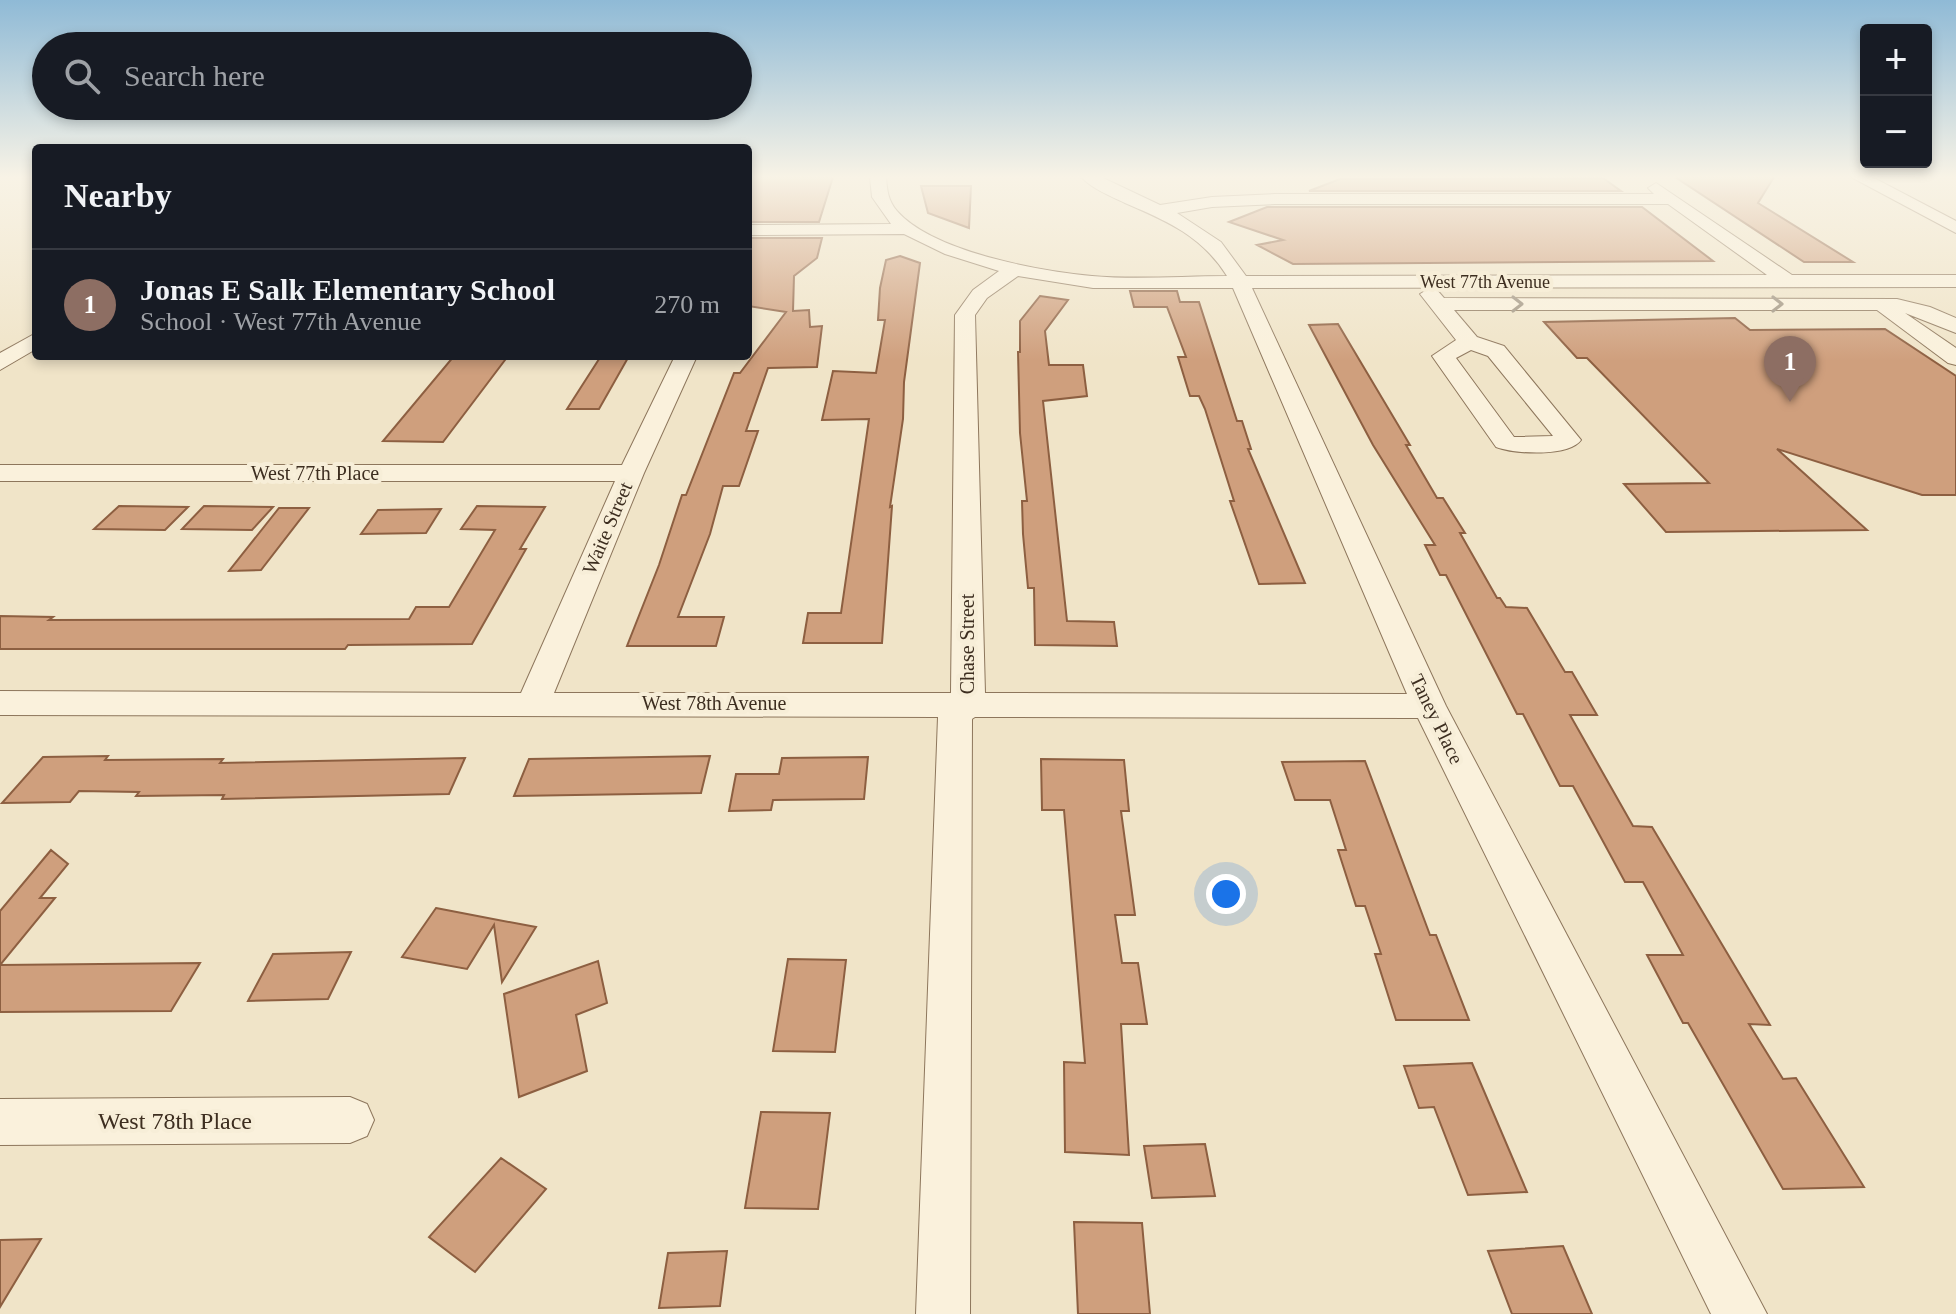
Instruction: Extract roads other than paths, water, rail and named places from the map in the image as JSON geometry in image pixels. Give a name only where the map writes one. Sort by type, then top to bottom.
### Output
[{"type":"street","points":[[927,238],[1015,270]]},
{"type":"street","name":"Taney Place","points":[[1207,238],[1240,282],[1429,706],[1740,1314]]},
{"type":"street","points":[[1727,238],[1787,281]]},
{"type":"street","name":"West 77th Avenue","points":[[1015,270],[1093,282],[1956,281]]},
{"type":"street","name":"Chase Street","points":[[943,1314],[955,716],[968,703],[965,315],[972,301],[986,287],[1015,270]]},
{"type":"street","points":[[1852,281],[1887,304]]},
{"type":"street","points":[[1421,282],[1469,342],[1496,351],[1569,440],[1566,443],[1513,445],[1505,442],[1443,356],[1469,342]]},
{"type":"street","points":[[1439,304],[1887,304],[1915,307],[1956,327]]},
{"type":"street","points":[[1887,304],[1886,308],[1956,358]]},
{"type":"street","points":[[0,363],[32,342]]},
{"type":"street","name":"Waite Street","points":[[533,703],[631,473],[684,360]]},
{"type":"street","name":"West 77th Place","points":[[0,473],[631,473]]},
{"type":"street","name":"West 78th Avenue","points":[[0,703],[1429,706]]},
{"type":"street","name":"West 78th Place","points":[[0,1122],[350,1120]]},
{"type":"place","name":"Jonas E Salk Elementary School","points":[[1790,402]]}]
